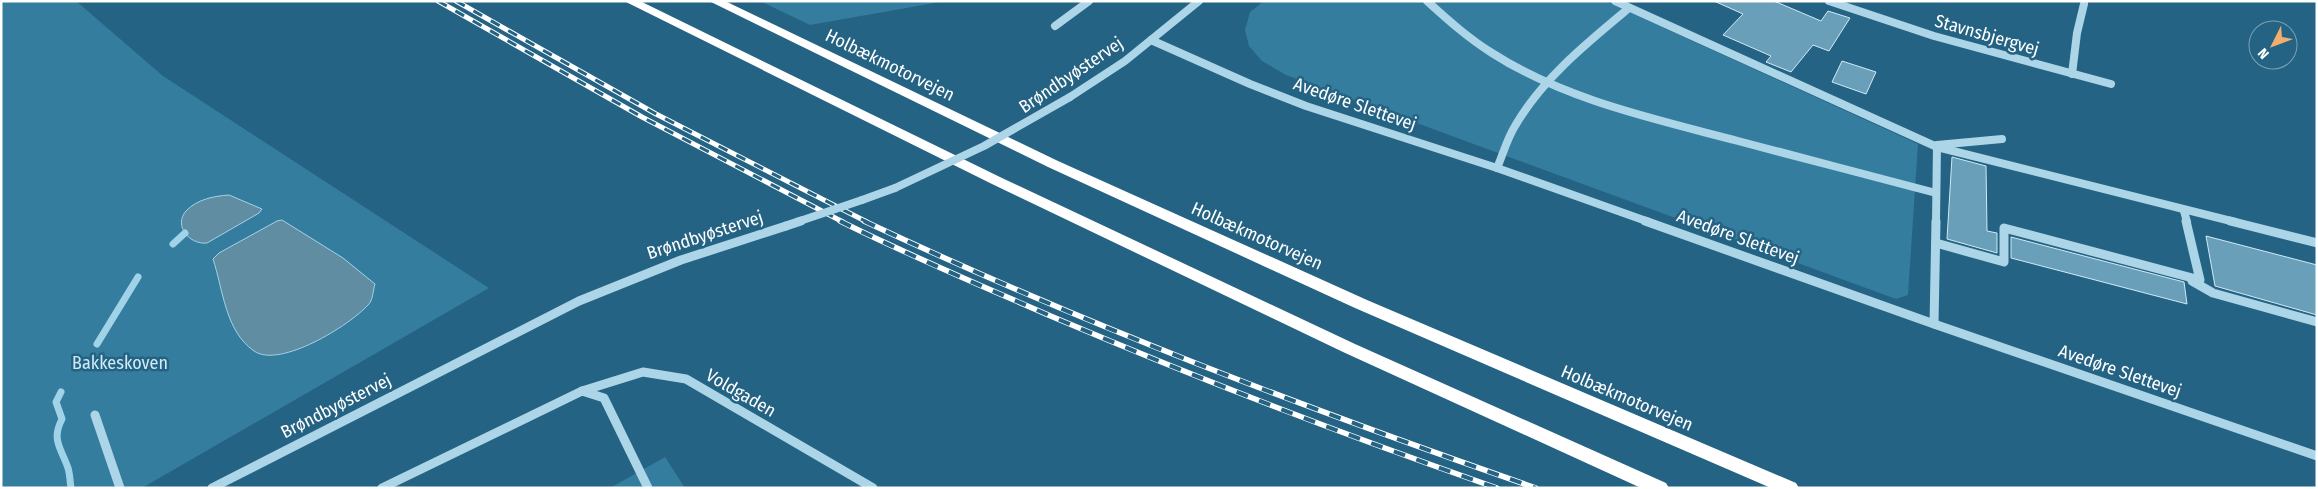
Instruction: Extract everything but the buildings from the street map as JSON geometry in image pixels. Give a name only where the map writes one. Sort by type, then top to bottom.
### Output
[{"type":"highway","points":[[630,1],[997,181],[1340,344],[1660,488]]},
{"type":"highway","name":"Holbækmotorvejen","points":[[715,1],[1053,164],[1325,288],[1790,488]]},
{"type":"street","points":[[1055,26],[1089,1]]},
{"type":"street","name":"Brøndbyøstervej","points":[[212,488],[579,301],[635,276],[696,253],[786,226],[862,200],[962,159],[1019,129],[1125,61],[1199,1]]},
{"type":"street","points":[[1427,1],[1465,34],[1511,64],[1549,82],[1627,112],[1936,193]]},
{"type":"street","points":[[1615,1],[1937,147],[2184,211],[2317,243]]},
{"type":"street","name":"Stavnsbjergvej","points":[[1829,1],[1966,46],[2111,84]]},
{"type":"street","points":[[2072,74],[2077,33],[2084,4]]},
{"type":"street","points":[[1497,168],[1517,122],[1549,82],[1572,58],[1629,8]]},
{"type":"street","name":"Avedøre Slettevej","points":[[1151,40],[1250,84],[1306,106],[1497,168],[1934,324],[2317,456]]},
{"type":"street","points":[[1937,147],[1937,145],[2002,139]]},
{"type":"street","points":[[1934,324],[1937,147]]},
{"type":"street","points":[[1936,243],[2004,262],[2004,228],[2200,280],[2184,211]]},
{"type":"street","points":[[2187,277],[2213,293],[2317,322]]},
{"type":"street","name":"Voldgaden","points":[[582,391],[643,372],[686,379],[873,488]]},
{"type":"street","points":[[382,488],[582,391],[604,398],[648,488]]},
{"type":"street","points":[[95,415],[120,488]]},
{"type":"green space","name":"Bakkeskoven","points":[[1,1],[76,1],[163,76],[489,288],[142,488],[1,488]],"holes":[[[282,220],[343,259],[255,352],[237,331],[227,309],[213,259]]]},
{"type":"green space","points":[[760,1],[946,1],[810,25]]},
{"type":"green space","points":[[1264,1],[1605,1],[1918,144],[1908,295],[1896,299],[1286,75],[1262,61],[1249,46],[1245,30],[1250,12]]},
{"type":"green space","points":[[665,457],[685,488],[610,488]]},
{"type":"shaded area","points":[[229,195],[262,209],[259,213],[207,243],[201,243],[189,238],[181,223],[186,211],[201,201],[212,197]]},
{"type":"shaded area","points":[[282,220],[343,258],[375,284],[370,303],[331,333],[297,350],[266,355],[254,351],[244,343],[237,332],[226,309],[213,259],[219,253]]},
{"type":"waterway","points":[[173,244],[185,233]]},
{"type":"waterway","points":[[97,344],[138,277]]},
{"type":"waterway","points":[[61,392],[56,402],[62,419],[57,438],[69,470],[71,488]]},
{"type":"railway","points":[[438,1],[642,117],[843,222]]},
{"type":"railway","points":[[456,1],[656,114],[867,222]]},
{"type":"railway","points":[[840,221],[973,282],[1163,363],[1385,448],[1497,488]]},
{"type":"railway","points":[[864,221],[946,259],[1113,330],[1281,396],[1536,488]]}]
